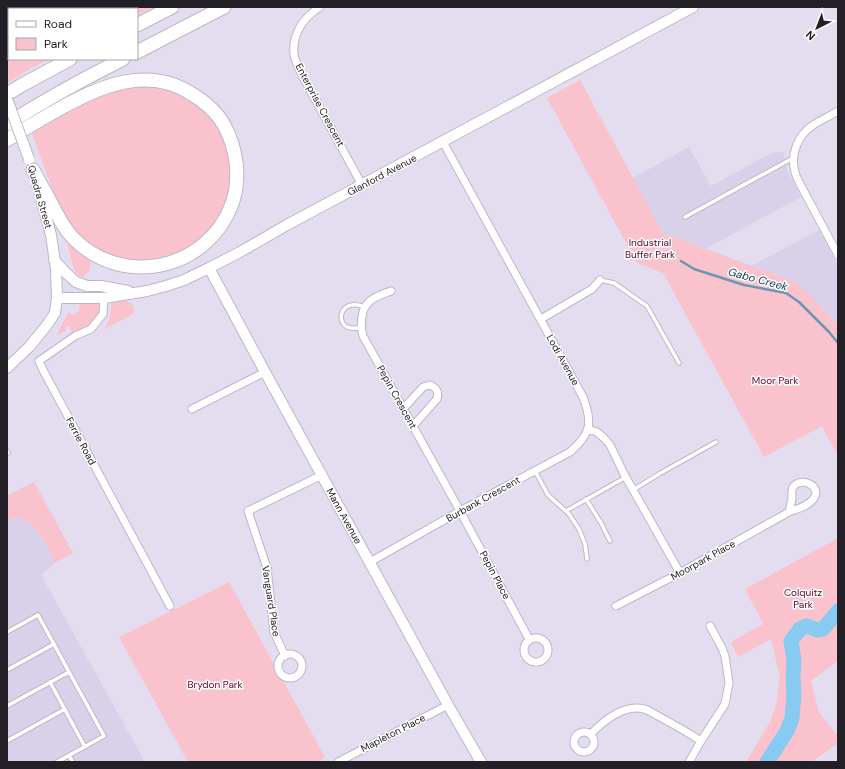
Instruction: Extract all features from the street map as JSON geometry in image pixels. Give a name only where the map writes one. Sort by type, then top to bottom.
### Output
[{"type":"highway","points":[[138,24],[172,7]]},
{"type":"highway","points":[[138,51],[224,7]]},
{"type":"highway","points":[[7,94],[68,60]]},
{"type":"highway","points":[[7,124],[55,95],[121,60]]},
{"type":"highway","points":[[7,140],[80,97],[104,87],[140,79],[156,80],[173,84],[187,90],[202,100],[214,111],[223,123],[230,136],[234,149],[237,177],[236,190],[225,220],[214,235],[202,247],[171,263],[156,267],[139,268],[106,261],[88,251],[75,240],[62,225],[31,165]]},
{"type":"main road","name":"Glanford Avenue","points":[[57,298],[104,298],[136,293],[184,280],[240,252],[285,226],[692,7]]},
{"type":"main road","name":"Quadra Street","points":[[7,99],[31,165],[51,235],[56,270],[57,298],[55,313],[48,325],[30,346],[7,368]]},
{"type":"main road","points":[[54,260],[67,274],[78,282],[87,286],[101,286],[136,293]]},
{"type":"main road","name":"Mann Avenue","points":[[210,268],[265,372],[448,705],[481,762]]},
{"type":"street","name":"Enterprise Crescent","points":[[320,7],[306,17],[298,31],[295,39],[294,55],[302,75],[362,185]]},
{"type":"street","points":[[838,111],[813,125],[804,132],[798,141],[794,152],[795,172],[800,184],[838,255]]},
{"type":"street","name":"Lodi Avenue","points":[[443,142],[583,397],[590,420],[588,430]]},
{"type":"street","points":[[541,319],[592,289],[600,280]]},
{"type":"street","points":[[360,328],[361,319],[368,302],[379,295],[391,291]]},
{"type":"street","name":"Ferrie Road","points":[[104,298],[103,314],[91,329],[75,336],[39,361],[42,370],[170,606]]},
{"type":"street","name":"Pepin Crescent","points":[[360,328],[362,336],[460,511]]},
{"type":"street","points":[[192,409],[265,372]]},
{"type":"street","points":[[403,409],[423,387],[430,385],[433,386],[438,392],[437,400],[413,426]]},
{"type":"street","points":[[588,430],[597,432],[610,445],[633,490],[680,573]]},
{"type":"street","name":"Burbank Crescent","points":[[370,562],[460,511],[570,452],[579,444],[588,430]]},
{"type":"street","name":"Vanguard Place","points":[[285,656],[274,632],[267,568],[248,511],[322,475]]},
{"type":"street","name":"Moorpark Place","points":[[616,606],[680,573],[789,512],[802,507],[814,498],[815,490],[812,485],[806,482],[801,482],[794,486],[789,512]]},
{"type":"street","name":"Pepin Place","points":[[460,511],[529,639]]},
{"type":"street","points":[[689,762],[726,704],[729,683],[725,656],[710,626]]},
{"type":"street","name":"Mapleton Place","points":[[338,762],[448,705]]},
{"type":"street","points":[[591,734],[599,725],[616,714],[630,708],[645,709],[701,741]]},
{"type":"lane","points":[[685,217],[794,157]]},
{"type":"lane","points":[[600,280],[614,282],[647,306],[679,363]]},
{"type":"lane","points":[[360,328],[348,328],[344,324],[342,320],[343,310],[347,306],[352,305],[365,307]]},
{"type":"lane","points":[[633,490],[716,442]]},
{"type":"lane","points":[[535,471],[548,495],[569,514],[579,529],[585,544],[586,559]]},
{"type":"lane","points":[[566,511],[626,477]]},
{"type":"lane","points":[[586,499],[598,517],[610,541]]},
{"type":"lane","points":[[7,632],[38,616],[104,736],[57,762]]},
{"type":"lane","points":[[7,670],[54,644]]},
{"type":"lane","points":[[7,706],[69,672]]},
{"type":"lane","points":[[50,682],[85,747]]},
{"type":"lane","points":[[7,741],[65,709]]},
{"type":"lane","points":[[69,756],[73,762]]},
{"type":"shaded area","points":[[689,147],[711,186],[772,153],[784,152],[787,170],[801,197],[705,249],[663,233],[633,178]]},
{"type":"shaded area","points":[[819,230],[838,266],[838,325],[798,283],[751,266]]},
{"type":"shaded area","points":[[18,517],[28,521],[39,533],[48,548],[55,563],[41,575],[145,762],[7,762],[7,520]]},
{"type":"green space","points":[[7,7],[154,7],[138,15],[138,8],[8,8],[8,60],[48,60],[31,68],[7,83]]},
{"type":"green space","points":[[580,80],[663,233],[798,283],[838,325],[838,456],[822,426],[764,457],[663,273],[637,263],[547,98]]},
{"type":"green space","points":[[152,84],[179,91],[197,101],[216,121],[229,148],[233,178],[228,203],[214,228],[194,247],[153,262],[115,258],[99,250],[83,239],[74,230],[57,202],[32,133],[99,95],[124,86]]},
{"type":"green space","points":[[65,235],[88,257],[91,263],[88,271],[83,277],[79,276],[74,270]]},
{"type":"green space","points":[[124,300],[133,305],[133,314],[104,329],[109,320],[112,303]]},
{"type":"green space","points":[[94,302],[99,305],[101,311],[93,325],[73,335],[69,326],[65,328],[67,330],[56,336],[68,313],[74,315],[79,310],[79,305]]},
{"type":"green space","points":[[34,482],[73,553],[55,563],[41,536],[31,524],[18,518],[7,520],[7,496]]},
{"type":"green space","name":"Colquitz Park","points":[[838,538],[838,661],[811,681],[819,712],[838,736],[838,743],[812,762],[746,762],[770,722],[776,706],[780,677],[771,639],[738,657],[731,642],[763,624],[745,589]]},
{"type":"green space","name":"Brydon Park","points":[[229,582],[325,757],[319,762],[188,762],[119,637]]},
{"type":"waterway","name":"Gabo Creek","points":[[681,261],[694,269],[744,285],[786,293],[799,302],[838,343]]},
{"type":"waterway","points":[[767,762],[787,731],[792,718],[794,660],[791,641],[800,629],[807,626],[817,630],[823,629],[838,611]]},
{"type":"park label","name":"Industrial Buffer Park","points":[[650,248]]},
{"type":"park label","name":"Moor Park","points":[[775,380]]}]
